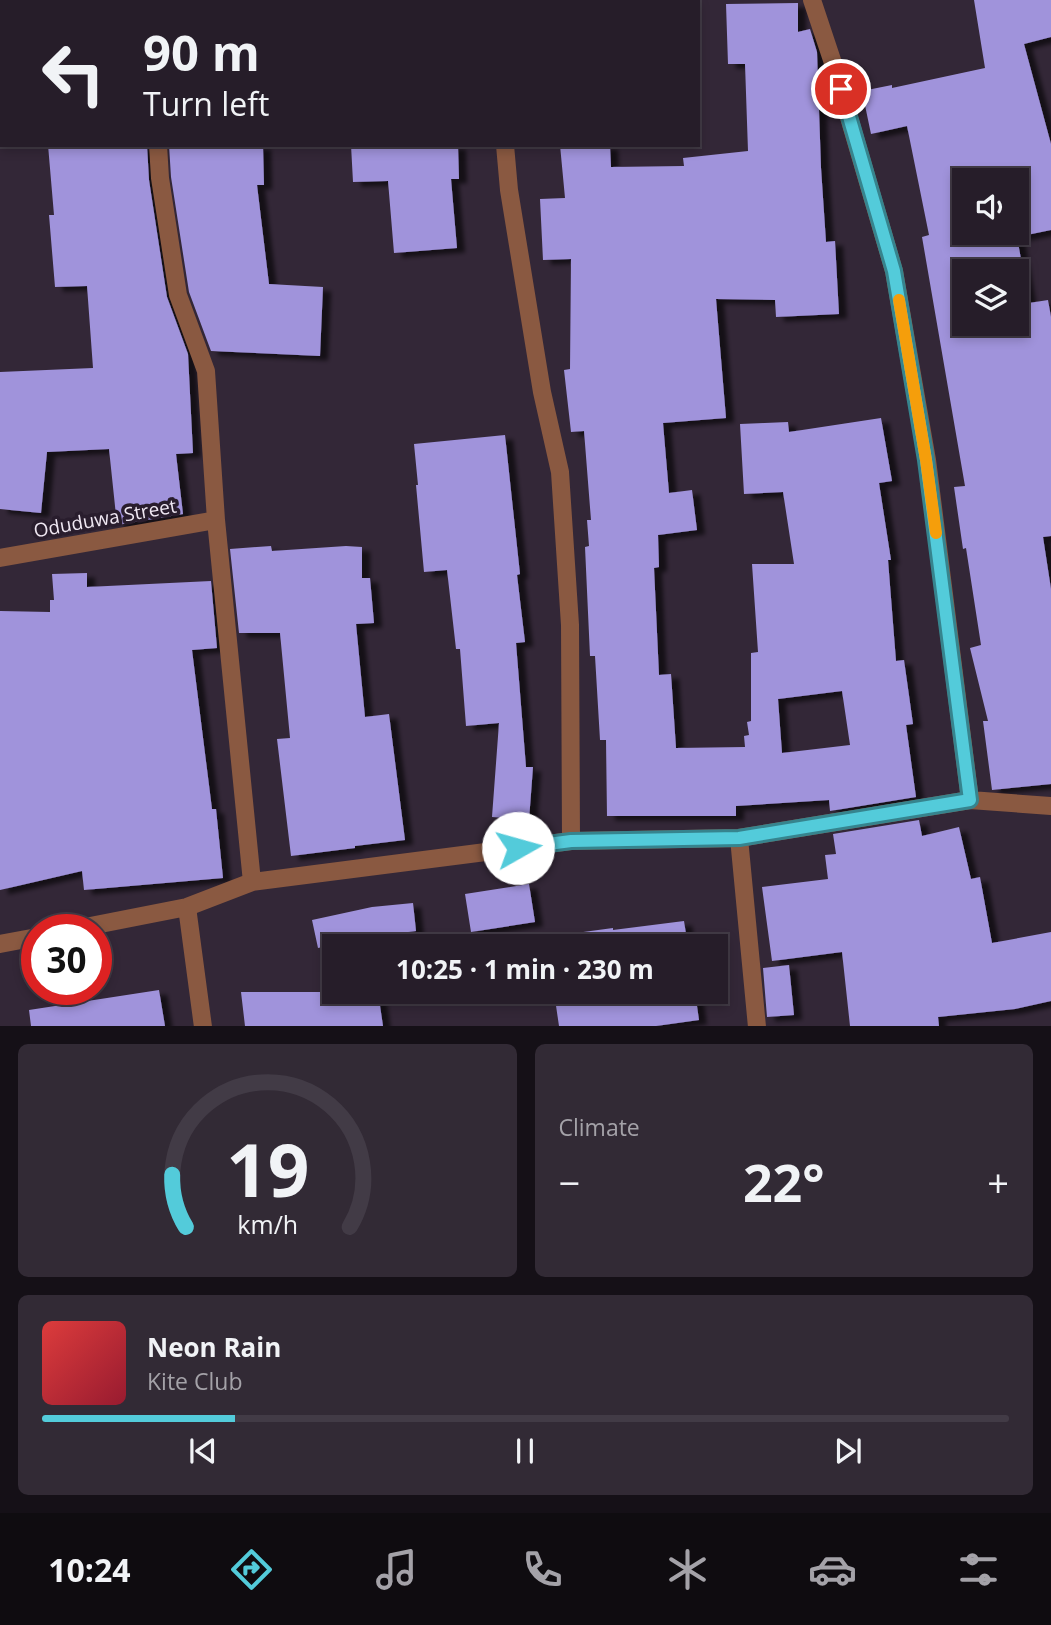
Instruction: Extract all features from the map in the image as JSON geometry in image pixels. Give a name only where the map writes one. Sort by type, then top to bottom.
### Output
[{"type":"street","points":[[812,0],[894,271],[926,460],[970,800]]},
{"type":"street","points":[[158,147],[160,178],[178,295],[206,370],[216,520],[252,883]]},
{"type":"street","points":[[505,147],[509,190],[542,392],[560,472],[570,625],[571,841]]},
{"type":"street","name":"Oduduwa Street","points":[[0,558],[216,520]]},
{"type":"street","points":[[112,922],[187,907],[252,883],[571,841],[739,838],[970,800],[1051,806]]},
{"type":"street","points":[[739,838],[757,1026]]},
{"type":"street","points":[[187,907],[204,1026]]},
{"type":"street","points":[[0,944],[21,940]]},
{"type":"building","points":[[974,0],[1051,0],[1051,37],[1024,44],[1051,144],[1051,230],[1029,235],[1029,168],[952,168],[952,245],[1018,245],[1021,259],[952,259],[952,336],[1029,336],[1029,303],[1048,300],[1051,317],[1051,536],[1043,537],[1051,589],[1051,784],[992,790],[983,721],[988,721],[970,648],[981,645],[954,487],[965,486],[922,237],[929,235],[907,126],[871,134],[862,91],[892,85],[892,88],[985,68]]},
{"type":"building","points":[[798,3],[798,32],[810,29],[817,52],[826,242],[835,241],[839,314],[776,317],[775,300],[716,299],[726,418],[663,423],[669,493],[692,490],[697,530],[658,535],[659,567],[654,568],[659,675],[671,674],[676,748],[745,747],[744,736],[749,735],[747,722],[751,721],[751,653],[758,652],[752,564],[794,564],[783,492],[744,494],[740,424],[788,422],[789,432],[881,418],[892,481],[879,483],[891,560],[888,560],[896,661],[904,660],[913,724],[906,725],[916,797],[830,811],[829,800],[736,806],[736,816],[607,816],[606,740],[600,740],[595,656],[590,656],[585,547],[589,546],[587,520],[591,520],[584,431],[571,432],[564,370],[570,369],[571,259],[543,260],[540,199],[565,198],[560,147],[610,147],[611,167],[684,166],[683,158],[748,151],[745,64],[728,64],[726,4]],"holes":[[[842,691],[850,745],[782,753],[778,699]]]},
{"type":"building","points":[[48,147],[147,147],[149,180],[167,297],[188,354],[193,453],[176,454],[183,514],[117,525],[109,449],[47,452],[41,513],[0,509],[0,372],[93,368],[87,286],[55,287],[49,215],[54,215]]},
{"type":"building","points":[[169,147],[263,147],[264,185],[257,185],[269,284],[323,287],[320,356],[211,351],[189,292],[171,177]]},
{"type":"building","points":[[351,147],[458,147],[459,179],[451,179],[457,248],[394,253],[388,181],[353,182]]},
{"type":"building","points":[[505,435],[525,642],[516,643],[526,767],[533,767],[529,820],[492,817],[499,723],[466,726],[460,649],[456,649],[447,570],[424,572],[416,485],[414,444]]},
{"type":"building","points":[[271,546],[272,551],[362,547],[362,578],[370,578],[374,623],[356,624],[365,717],[389,714],[405,840],[291,856],[277,739],[290,738],[280,633],[239,633],[230,549]]},
{"type":"building","points":[[87,573],[87,587],[211,581],[217,648],[192,650],[212,809],[216,809],[223,878],[84,890],[82,871],[0,890],[0,611],[50,612],[50,600],[54,600],[52,574]]},
{"type":"building","points":[[919,820],[922,836],[959,827],[971,879],[980,877],[992,943],[1051,932],[1051,1001],[1015,1009],[938,1017],[939,1026],[850,1026],[842,952],[772,961],[762,887],[828,879],[825,855],[836,854],[833,834]]},
{"type":"building","points":[[529,884],[535,922],[471,932],[465,894]]},
{"type":"building","points":[[413,903],[416,931],[392,934],[322,934],[322,947],[318,948],[312,920],[372,907]]},
{"type":"building","points":[[684,921],[686,934],[568,934]]},
{"type":"building","points":[[789,965],[794,1015],[767,1017],[763,968]]},
{"type":"building","points":[[159,990],[165,1026],[31,1026],[29,1010],[62,1005],[112,1005],[112,997]]},
{"type":"building","points":[[241,992],[322,992],[322,1004],[380,1004],[383,1026],[245,1026]]},
{"type":"building","points":[[556,1004],[697,1004],[699,1020],[656,1026],[559,1026]]},
{"type":"slow traffic","points":[[899,300],[936,533]]},
{"type":"route","points":[[518,848],[571,841],[739,838],[970,800],[926,460],[894,271],[841,89]]}]
